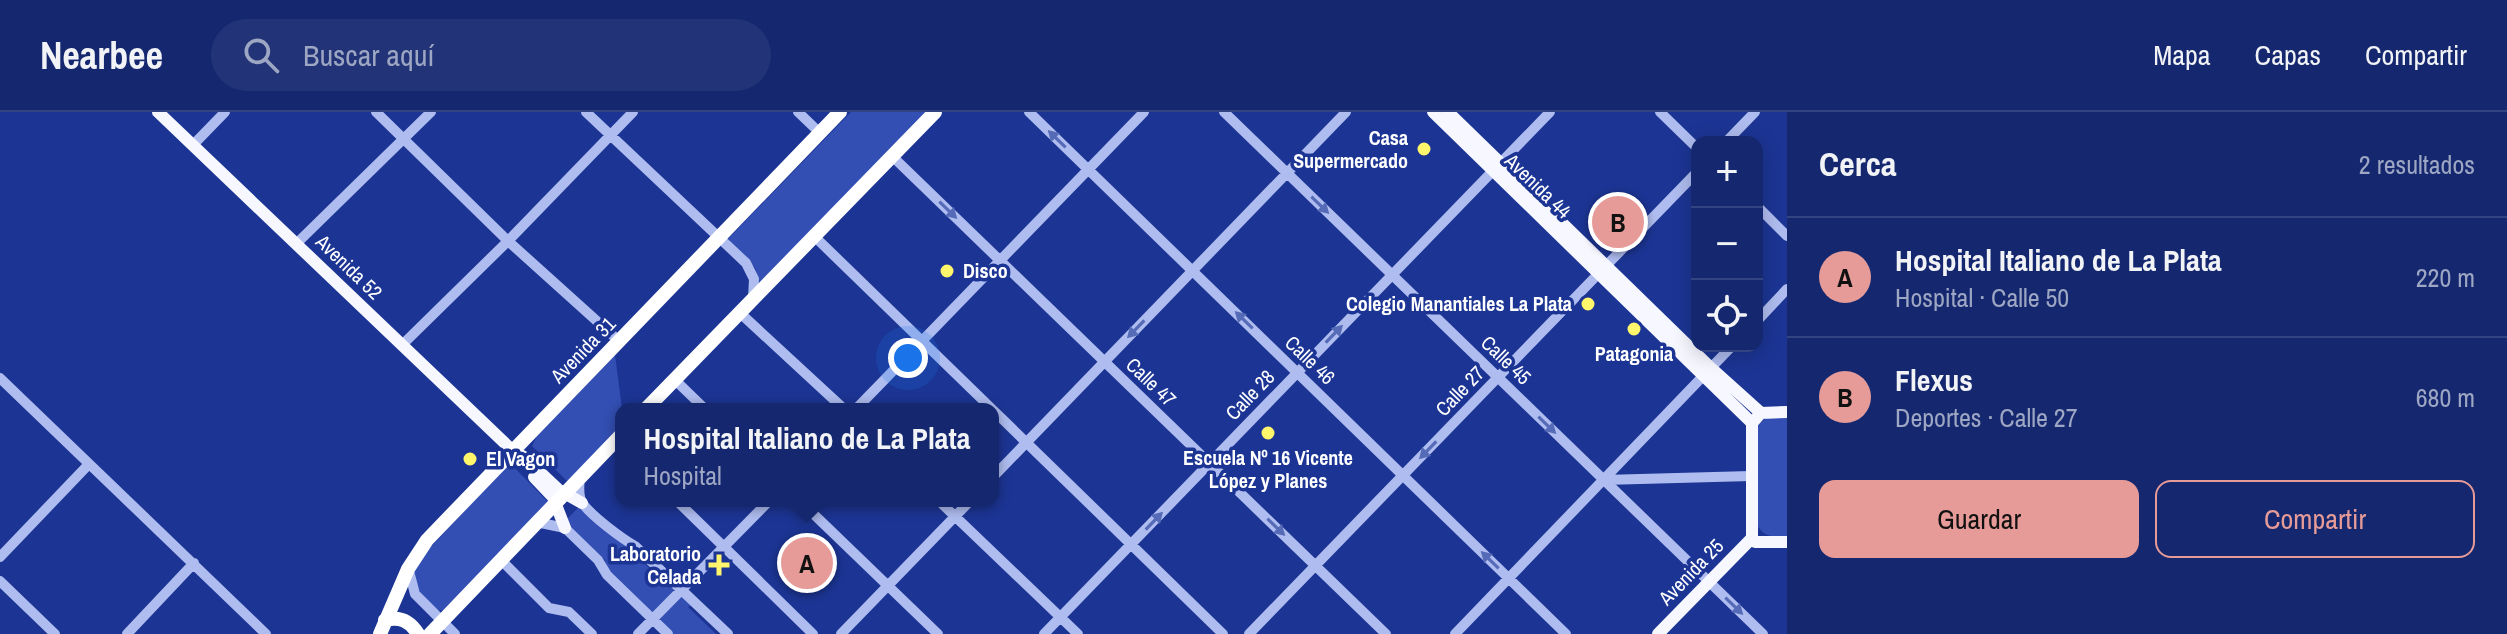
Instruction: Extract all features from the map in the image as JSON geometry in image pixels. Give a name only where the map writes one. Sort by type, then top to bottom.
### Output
[{"type":"highway","name":"Avenida 31","points":[[383,627],[408,569],[427,540],[840,112]]},
{"type":"highway","points":[[652,403],[935,112]]},
{"type":"highway","points":[[430,634],[580,476],[615,445]]},
{"type":"highway","points":[[383,627],[402,620],[418,634]]},
{"type":"main road","name":"Avenida 52","points":[[158,112],[513,451],[519,462],[560,498],[582,503]]},
{"type":"main road","name":"Avenida 44","points":[[1433,112],[1498,168],[1757,418]]},
{"type":"main road","name":"Avenida 44","points":[[1448,112],[1498,168]]},
{"type":"main road","points":[[1787,412],[1757,418],[1751,476],[1754,540],[1787,542]]},
{"type":"main road","name":"Avenida 52","points":[[560,498],[565,528]]},
{"type":"main road","points":[[565,528],[565,515],[577,503],[582,503]]},
{"type":"main road","name":"Avenida 25","points":[[1661,634],[1754,540]]},
{"type":"street","points":[[193,145],[225,112]]},
{"type":"street","points":[[376,112],[508,241],[619,341]]},
{"type":"street","points":[[296,244],[431,112]]},
{"type":"street","points":[[586,112],[746,263],[754,279],[753,299]]},
{"type":"street","points":[[402,345],[633,112]]},
{"type":"street","points":[[798,112],[820,133]]},
{"type":"street","name":"Calle 46","points":[[1029,112],[1566,634]]},
{"type":"street","points":[[862,403],[1144,112]]},
{"type":"street","name":"Calle 45","points":[[1224,112],[1763,634]]},
{"type":"street","points":[[999,471],[1346,112]]},
{"type":"street","name":"Calle 28","points":[[1044,634],[1550,112]]},
{"type":"street","points":[[1660,112],[1691,142]]},
{"type":"street","points":[[1732,136],[1755,112]]},
{"type":"street","name":"Calle 47","points":[[892,156],[1386,634]]},
{"type":"street","name":"Calle 27","points":[[1249,634],[1691,178]]},
{"type":"street","points":[[1759,208],[1787,236]]},
{"type":"street","points":[[814,236],[985,403]]},
{"type":"street","points":[[1763,315],[1787,289]]},
{"type":"street","points":[[739,312],[838,403]]},
{"type":"street","points":[[1455,634],[1726,352]]},
{"type":"street","points":[[0,378],[266,634]]},
{"type":"street","points":[[674,379],[699,403]]},
{"type":"street","points":[[999,417],[1223,634]]},
{"type":"street","points":[[0,557],[89,464]]},
{"type":"street","points":[[580,476],[582,503]]},
{"type":"street","points":[[1603,480],[1751,476]]},
{"type":"street","name":"Avenida 52","points":[[582,503],[620,537],[635,546],[728,634]]},
{"type":"street","points":[[683,507],[813,634]]},
{"type":"street","points":[[638,634],[763,507]]},
{"type":"street","points":[[806,507],[938,634]]},
{"type":"street","points":[[945,507],[1078,634]]},
{"type":"street","points":[[841,634],[964,507]]},
{"type":"street","points":[[536,522],[565,528]]},
{"type":"street","name":"Avenida 52","points":[[565,528],[598,560],[607,575],[668,634]]},
{"type":"street","points":[[500,559],[549,608],[569,612],[592,634]]},
{"type":"street","points":[[127,634],[194,563]]},
{"type":"street","points":[[408,569],[415,594],[455,634]]},
{"type":"street","points":[[0,581],[55,634]]},
{"type":"shaded area","points":[[851,112],[929,112],[761,287],[755,268],[728,239]]},
{"type":"shaded area","points":[[615,355],[621,403],[615,403],[615,435],[569,483],[532,446],[537,436]]},
{"type":"shaded area","points":[[1768,417],[1787,417],[1787,537],[1768,535],[1756,523],[1757,425]]},
{"type":"shaded area","points":[[510,463],[549,503],[448,611],[436,610],[419,591],[412,575],[424,554]]},
{"type":"shaded area","points":[[580,506],[634,548],[640,559],[666,585],[671,584],[675,589],[652,615],[608,572],[605,560],[566,523]]},
{"type":"shaded area","points":[[681,594],[692,605],[688,607],[716,634],[673,634],[658,620]]},
{"type":"place","name":"Casa Supermercado","points":[[1424,149]]},
{"type":"place","name":"Flexus","points":[[1618,222]]},
{"type":"place","name":"Disco","points":[[947,271]]},
{"type":"place","name":"Colegio Manantiales La Plata","points":[[1588,304]]},
{"type":"place","name":"Patagonia","points":[[1634,329]]},
{"type":"place","name":"Escuela Nº 16 Vicente López y Planes","points":[[1268,433]]},
{"type":"place","name":"El Vagon","points":[[470,459]]},
{"type":"place","name":"Hospital Italiano de La Plata","points":[[807,563]]},
{"type":"place","name":"Laboratorio Celada","points":[[719,565]]}]
